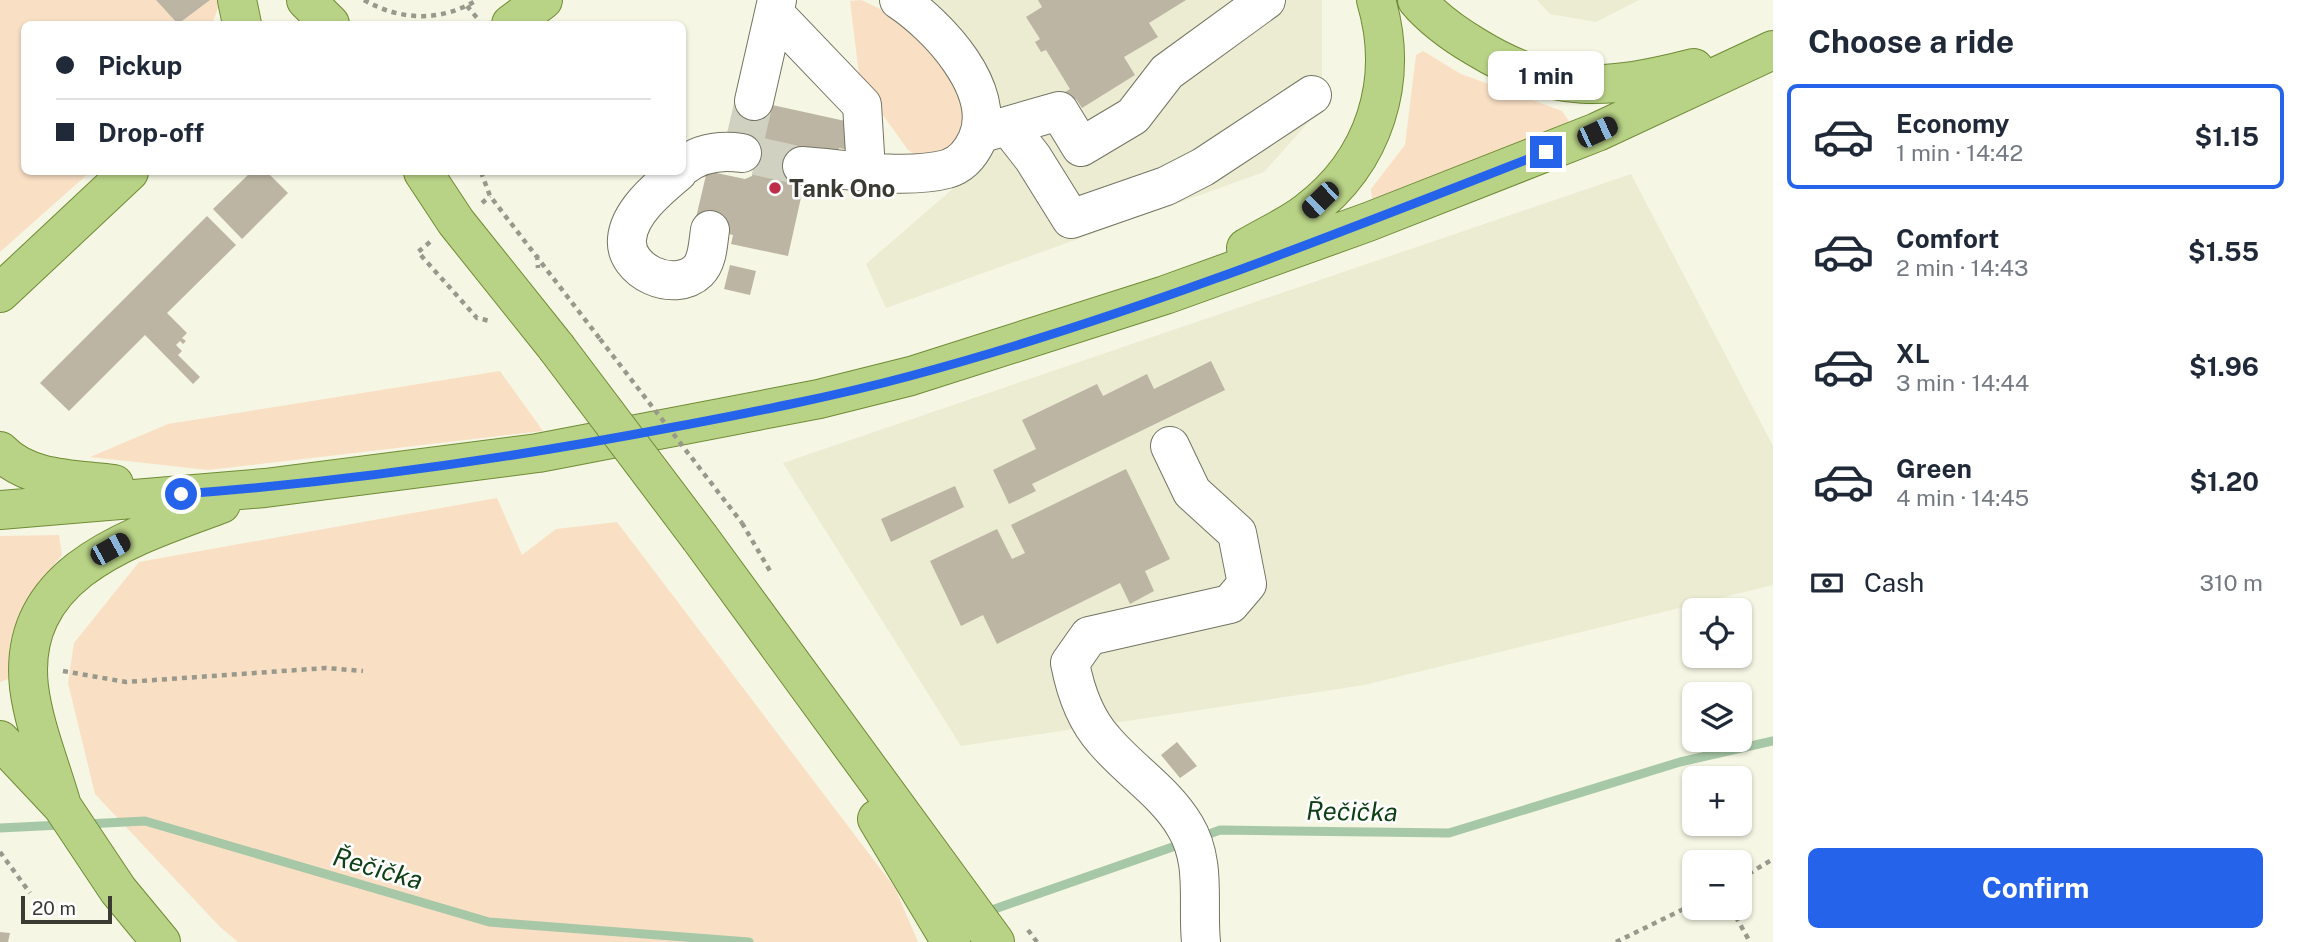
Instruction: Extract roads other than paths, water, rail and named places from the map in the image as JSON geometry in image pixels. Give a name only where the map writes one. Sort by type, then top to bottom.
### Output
[{"type":"main road","points":[[237,0],[241,21]]},
{"type":"main road","points":[[306,0],[327,21]]},
{"type":"main road","points":[[515,21],[544,0]]},
{"type":"main road","points":[[1165,295],[1307,212],[1354,163],[1371,136],[1385,86],[1387,57],[1384,25],[1377,0]]},
{"type":"main road","points":[[1417,0],[1429,15],[1499,61],[1530,76],[1564,82],[1602,85],[1643,81],[1773,47]]},
{"type":"main road","points":[[0,509],[265,488],[538,453],[819,398],[1001,349],[1165,295],[1368,222],[1597,132],[1773,47]]},
{"type":"main road","points":[[0,316],[8,286],[126,175]]},
{"type":"main road","points":[[425,175],[456,222],[556,347],[700,538],[995,942]]},
{"type":"main road","points":[[0,451],[24,468],[52,477],[181,494]]},
{"type":"main road","points":[[62,806],[33,708],[29,661],[38,621],[46,605],[79,569],[135,535],[265,488]]},
{"type":"main road","points":[[777,645],[951,942]]},
{"type":"main road","points":[[0,740],[62,806],[118,890],[161,942]]},
{"type":"lane","points":[[899,0],[919,13],[944,37],[976,89],[981,111],[993,130],[1033,158],[1071,219],[1166,186],[1203,167],[1312,96]]},
{"type":"lane","points":[[802,166],[921,173],[950,168],[971,153],[993,130],[1059,111],[1080,147],[1133,116],[1167,72],[1266,0]]},
{"type":"lane","points":[[776,6],[862,105],[866,170]]},
{"type":"lane","points":[[754,101],[776,6]]},
{"type":"lane","points":[[686,164],[693,158],[738,156]]},
{"type":"lane","points":[[675,175],[637,213],[627,236],[627,253],[638,268],[659,279],[684,278],[698,271],[705,260],[710,230]]},
{"type":"lane","points":[[1170,446],[1192,492],[1237,533],[1247,584],[1230,604],[1090,636],[1070,663],[1075,691],[1103,740],[1153,788],[1185,826],[1197,857],[1201,888],[1201,942]]},
{"type":"waterway","name":"Řečička","points":[[1201,837],[1220,830],[1449,833],[1680,762],[1773,741]]},
{"type":"waterway","name":"Řečička","points":[[86,824],[145,821],[489,922],[749,942]]},
{"type":"waterway","name":"Řečička","points":[[0,828],[61,825]]},
{"type":"waterway","name":"Řečička","points":[[986,912],[1184,843]]},
{"type":"tunnel","points":[[744,144],[754,101]]},
{"type":"tunnel","points":[[756,156],[802,166]]},
{"type":"place","name":"Tank Ono","points":[[775,188]]}]
